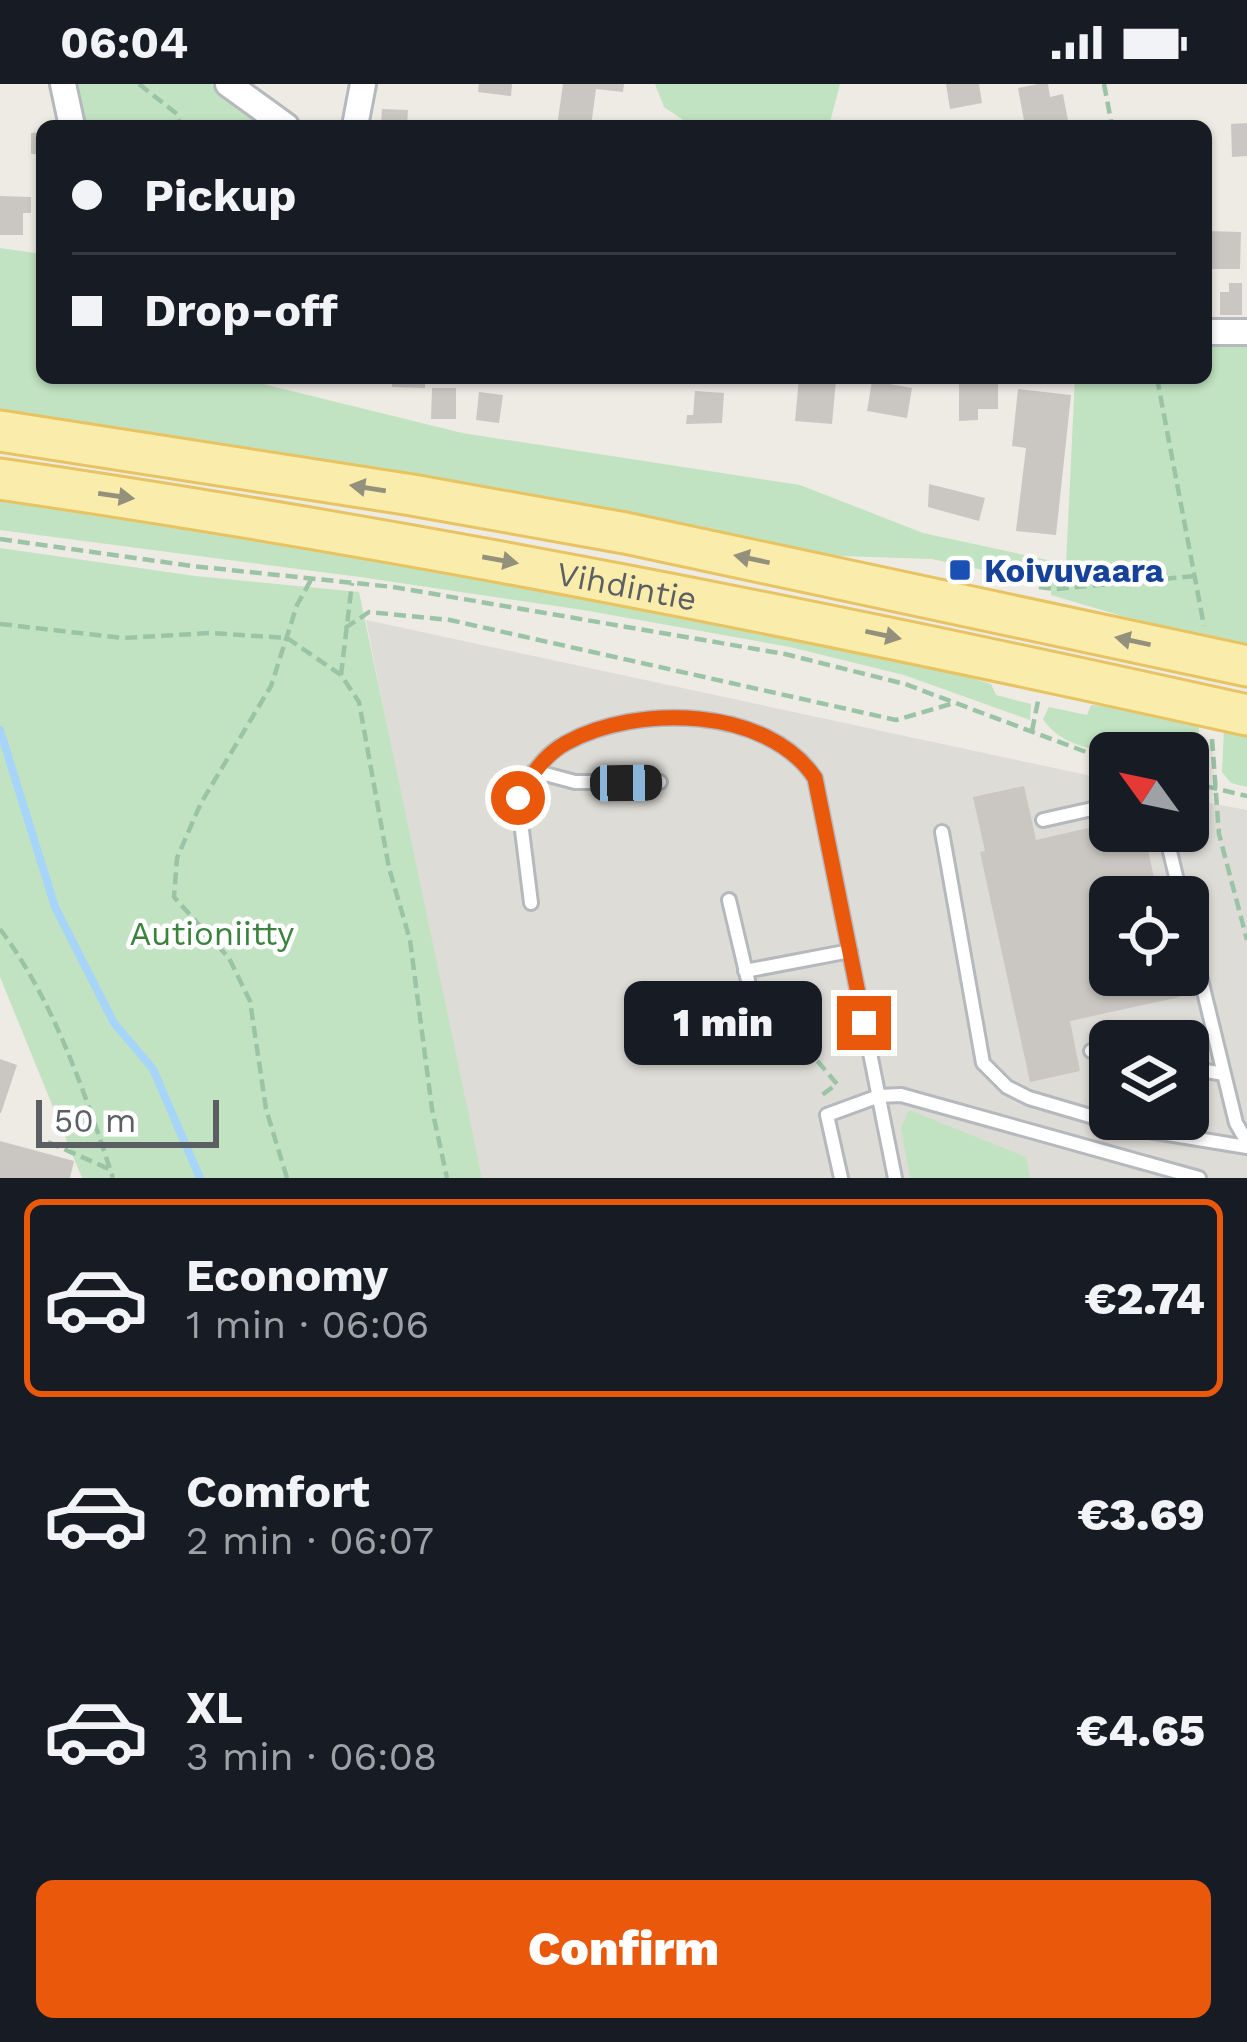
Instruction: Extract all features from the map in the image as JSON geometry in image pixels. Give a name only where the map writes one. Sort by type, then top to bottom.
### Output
[{"type":"main road","name":"Vihdintie","points":[[0,431],[412,494],[625,533],[1247,666]]},
{"type":"main road","name":"Vihdintie","points":[[0,479],[203,508],[618,581],[835,624],[1230,721]]},
{"type":"street","points":[[63,84],[71,120]]},
{"type":"street","points":[[228,84],[278,120]]},
{"type":"street","points":[[356,120],[363,84]]},
{"type":"street","points":[[1212,332],[1247,332]]},
{"type":"lane","points":[[531,903],[518,798],[534,770],[566,743],[646,717],[738,726],[804,762],[815,778],[896,1178]]},
{"type":"lane","points":[[534,770],[575,782],[660,782]]},
{"type":"lane","points":[[1043,820],[1089,810]]},
{"type":"lane","points":[[942,832],[983,1063],[1007,1087],[1029,1098],[1131,1128],[1247,1144]]},
{"type":"lane","points":[[729,900],[758,1023]]},
{"type":"lane","points":[[745,971],[850,951]]},
{"type":"lane","points":[[1205,996],[1236,1123],[1247,1144]]},
{"type":"lane","points":[[1209,1072],[1224,1074]]},
{"type":"lane","points":[[841,1178],[826,1115],[879,1096],[901,1095],[1199,1178]]},
{"type":"path","points":[[139,84],[178,120]]},
{"type":"path","points":[[1104,84],[1111,120]]},
{"type":"path","points":[[1157,384],[1206,636]]},
{"type":"path","points":[[0,539],[352,583],[597,619],[785,654],[905,684],[1089,752]]},
{"type":"path","points":[[1034,586],[1056,589],[1195,576]]},
{"type":"path","points":[[286,1178],[266,1108],[250,1001],[229,958],[174,897],[177,858],[201,802],[271,686],[297,604],[312,578]]},
{"type":"path","points":[[341,675],[352,583]]},
{"type":"path","points":[[345,628],[369,612],[450,620],[896,720],[956,703]]},
{"type":"path","points":[[0,624],[123,638],[211,633],[287,638],[341,675],[359,702],[389,868],[410,940],[432,1109],[447,1178]]},
{"type":"path","points":[[1032,731],[1038,700]]},
{"type":"path","points":[[1230,721],[1213,789],[1219,834],[1247,940]]},
{"type":"path","points":[[1209,788],[1247,796]]},
{"type":"path","points":[[0,929],[21,956],[85,1091],[113,1178]]},
{"type":"path","points":[[758,1023],[797,1036],[837,1084],[810,1104]]},
{"type":"path","points":[[48,1142],[110,1169]]},
{"type":"shaded area","points":[[366,620],[1089,775],[1089,852],[1209,852],[1209,803],[1247,810],[1247,1178],[482,1178],[443,1010]]},
{"type":"green space","points":[[77,84],[211,84],[257,120],[83,120]]},
{"type":"green space","points":[[655,84],[840,84],[831,120],[683,120],[664,107]]},
{"type":"green space","points":[[0,248],[36,253],[36,384],[263,384],[462,433],[800,485],[923,533],[1066,564],[1075,384],[1212,384],[1212,342],[1247,342],[1247,645],[1051,595],[1051,585],[932,559],[840,556],[379,470],[0,410]]},
{"type":"green space","points":[[0,496],[245,531],[862,646],[991,684],[996,695],[1031,704],[1030,720],[904,675],[790,647],[583,610],[0,530]]},
{"type":"green space","name":"Autioniitty","points":[[0,548],[195,576],[359,592],[482,1178],[82,1178],[0,977]]},
{"type":"green space","points":[[1091,705],[1136,709],[1199,722],[1199,732],[1089,732],[1089,748],[1055,733],[1043,719],[1049,707],[1087,715]]},
{"type":"green space","points":[[1224,728],[1247,733],[1247,787],[1231,783],[1222,772]]},
{"type":"green space","points":[[909,1110],[1026,1157],[1030,1178],[910,1178],[901,1128]]},
{"type":"building","points":[[479,84],[512,84],[511,96],[478,92]]},
{"type":"building","points":[[563,84],[624,84],[623,92],[596,89],[592,120],[558,120]]},
{"type":"building","points":[[946,84],[979,84],[982,103],[950,109]]},
{"type":"building","points":[[1048,84],[1050,97],[1063,94],[1068,120],[1024,120],[1018,88]]},
{"type":"building","points":[[382,109],[408,110],[407,120],[381,120]]},
{"type":"building","points":[[1247,123],[1247,156],[1232,157],[1231,124]]},
{"type":"building","points":[[31,133],[36,133],[36,154],[31,154]]},
{"type":"building","points":[[0,196],[31,197],[31,213],[23,213],[23,235],[0,235]]},
{"type":"building","points":[[1212,231],[1241,232],[1240,269],[1212,269]]},
{"type":"building","points":[[1229,283],[1242,283],[1242,315],[1220,315],[1220,292],[1229,292]]},
{"type":"building","points":[[392,384],[425,384],[425,388]]},
{"type":"building","points":[[798,384],[836,384],[832,424],[795,421]]},
{"type":"building","points":[[872,384],[912,388],[907,418],[867,411]]},
{"type":"building","points":[[959,384],[998,384],[998,409],[978,409],[978,420],[959,421]]},
{"type":"building","points":[[432,388],[456,388],[456,419],[431,419]]},
{"type":"building","points":[[1018,389],[1071,395],[1056,535],[1016,531],[1026,448],[1012,446]]},
{"type":"building","points":[[695,391],[724,393],[722,423],[686,424],[687,415],[693,415]]},
{"type":"building","points":[[479,392],[503,395],[499,423],[476,420]]},
{"type":"building","points":[[929,484],[985,498],[979,521],[928,507]]},
{"type":"building","points":[[1024,786],[1036,840],[1089,828],[1089,852],[1148,852],[1154,876],[1089,876],[1089,996],[1180,997],[1070,1021],[1080,1071],[1030,1082],[980,852],[985,851],[973,797]]},
{"type":"building","points":[[0,1059],[17,1065],[1,1113],[0,1113]]},
{"type":"building","points":[[0,1141],[74,1161],[70,1178],[0,1178]]},
{"type":"waterway","points":[[0,730],[55,907],[114,1023],[153,1069],[200,1178]]},
{"type":"place","name":"Koivuvaara","points":[[960,570]]},
{"type":"route","points":[[518,798],[534,770],[566,743],[646,717],[738,726],[790,751],[815,778],[864,1023]]}]
